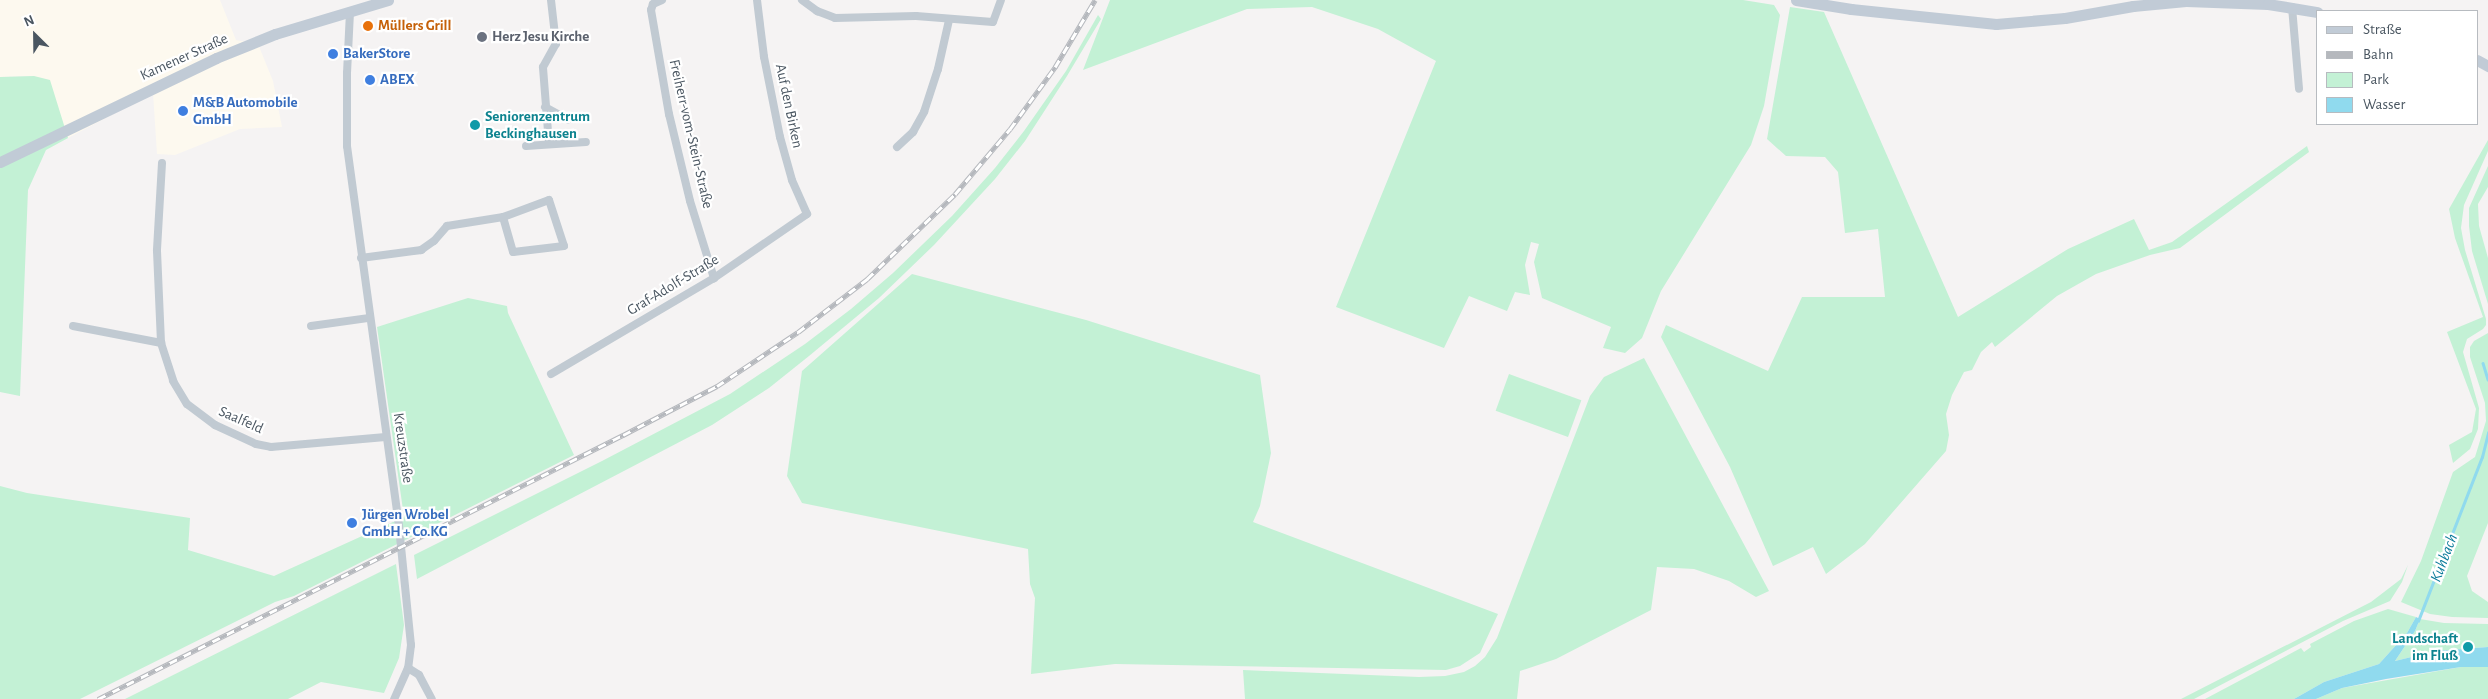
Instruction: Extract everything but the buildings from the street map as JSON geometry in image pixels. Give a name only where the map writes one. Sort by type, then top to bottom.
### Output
[{"type":"main road","name":"Kamener Straße","points":[[0,162],[195,67],[274,34],[350,6],[388,0]]},
{"type":"main road","points":[[1796,0],[1851,9],[1996,24],[2065,18],[2133,6],[2186,1],[2237,1],[2292,7],[2316,12]]},
{"type":"street","points":[[549,144],[543,67],[556,44],[551,0]]},
{"type":"street","name":"Freiherr-vom-Stein-Straße","points":[[662,0],[653,4],[651,10],[669,114],[690,202],[714,278]]},
{"type":"street","name":"Auf den Birken","points":[[757,0],[764,57],[780,137],[792,180],[807,214]]},
{"type":"street","points":[[802,0],[817,11],[835,18],[916,16],[993,22],[1001,0]]},
{"type":"street","name":"Kreuzstraße","points":[[350,6],[346,73],[347,146],[399,527],[412,645],[408,668],[394,699]]},
{"type":"street","points":[[2292,7],[2299,89]]},
{"type":"street","points":[[897,147],[913,132],[924,112],[938,69],[949,20]]},
{"type":"street","points":[[545,107],[568,120]]},
{"type":"street","points":[[526,146],[586,142]]},
{"type":"street","name":"Saalfeld","points":[[162,163],[157,267],[161,343],[173,381],[187,404],[215,425],[256,444],[280,447],[386,437]]},
{"type":"street","points":[[361,258],[412,253],[429,246],[447,226],[503,217],[550,200],[564,246],[513,252],[503,217]]},
{"type":"street","name":"Graf-Adolf-Straße","points":[[551,374],[714,278],[807,214]]},
{"type":"street","points":[[311,326],[369,318]]},
{"type":"street","points":[[73,326],[161,343]]},
{"type":"street","points":[[408,668],[419,675],[432,699]]},
{"type":"shaded area","points":[[0,0],[220,0],[236,40],[258,44],[273,81],[282,127],[240,129],[175,155],[157,154],[153,93],[68,138],[34,76],[0,77]]},
{"type":"green space","points":[[1110,0],[1743,0],[1774,5],[1780,15],[1764,106],[1751,145],[1661,291],[1642,338],[1625,353],[1603,348],[1611,327],[1542,298],[1534,262],[1539,244],[1531,242],[1525,265],[1530,295],[1515,292],[1507,311],[1469,296],[1444,348],[1336,307],[1436,61],[1378,29],[1312,7],[1247,9],[1083,70]]},
{"type":"green space","points":[[1790,7],[1824,12],[1958,317],[2068,249],[2134,219],[2149,250],[2172,242],[2307,146],[2309,152],[2180,248],[2150,255],[2096,274],[2057,296],[1995,347],[1992,342],[1981,352],[1972,370],[1964,372],[1952,395],[1946,414],[1949,435],[1946,451],[1865,544],[1826,574],[1813,547],[1773,566],[1730,467],[1661,337],[1666,325],[1768,371],[1802,297],[1885,297],[1878,229],[1845,233],[1838,172],[1825,157],[1786,156],[1767,139]]},
{"type":"green space","points":[[1098,15],[1101,19],[1067,76],[1025,141],[995,179],[934,245],[879,298],[809,356],[769,388],[712,425],[417,579],[414,555],[602,461],[730,394],[805,344],[851,309],[893,273],[952,216],[995,168],[1024,131],[1066,71]]},
{"type":"green space","points":[[34,76],[50,80],[68,138],[46,150],[28,190],[20,396],[0,392],[0,77]]},
{"type":"green space","points":[[2488,140],[2488,151],[2464,205],[2461,228],[2465,250],[2486,319],[2486,325],[2483,329],[2467,339],[2463,352],[2479,408],[2478,429],[2470,449],[2453,463],[2449,445],[2472,432],[2476,409],[2447,332],[2483,317],[2455,238],[2449,209]]},
{"type":"green space","points":[[2488,166],[2488,187],[2478,204],[2479,226],[2488,258],[2488,304],[2472,251],[2469,208]]},
{"type":"green space","points":[[912,274],[1086,320],[1260,375],[1271,453],[1260,506],[1253,522],[1498,614],[1480,653],[1460,666],[1446,670],[1115,664],[1031,674],[1035,598],[1030,584],[1028,549],[802,503],[787,476],[802,371]]},
{"type":"green space","points":[[468,298],[507,306],[508,313],[574,455],[294,596],[275,602],[80,699],[0,699],[0,486],[27,493],[190,518],[188,550],[274,576],[404,517],[377,327]]},
{"type":"green space","points":[[2488,333],[2488,523],[2467,576],[2472,591],[2488,602],[2488,618],[2430,614],[2401,602],[2421,561],[2453,472],[2475,457],[2486,421],[2485,403],[2470,357],[2470,347],[2474,341]]},
{"type":"green space","points":[[1644,358],[1769,591],[1756,597],[1729,581],[1694,569],[1657,567],[1651,610],[1556,659],[1520,671],[1517,699],[1245,699],[1243,670],[1419,677],[1445,676],[1464,672],[1475,666],[1485,657],[1497,638],[1590,396],[1604,377]]},
{"type":"green space","points":[[1509,374],[1581,400],[1568,437],[1496,411]]},
{"type":"green space","points":[[396,564],[404,625],[399,658],[384,693],[321,682],[288,699],[125,699]]},
{"type":"green space","points":[[2408,565],[2402,582],[2390,601],[2343,621],[2194,699],[2181,699],[2371,602],[2401,579]]},
{"type":"green space","points":[[2388,609],[2416,617],[2407,633],[2379,664],[2324,682],[2294,699],[2205,699],[2301,648],[2304,652],[2311,647],[2310,644],[2354,621]]},
{"type":"green space","points":[[2420,619],[2444,623],[2488,624],[2488,647],[2436,651],[2395,661],[2415,631]]},
{"type":"green space","points":[[2461,667],[2488,667],[2488,699],[2316,699],[2342,688]]},
{"type":"water","points":[[2416,617],[2420,619],[2415,631],[2395,661],[2436,651],[2488,647],[2488,667],[2461,667],[2386,679],[2342,688],[2316,699],[2294,699],[2324,682],[2379,664],[2407,633]]},
{"type":"waterway","name":"Kuhbach","points":[[2483,363],[2488,379]]},
{"type":"waterway","name":"Kuhbach","points":[[2418,621],[2482,457],[2488,433]]},
{"type":"railway","points":[[98,699],[717,386],[798,332],[867,279],[955,194],[1010,129],[1055,67],[1095,0]]},
{"type":"place","name":"Müllers Grill","points":[[368,26]]},
{"type":"place","name":"Herz Jesu Kirche","points":[[482,37]]},
{"type":"place","name":"BakerStore","points":[[333,54]]},
{"type":"place","name":"ABEX","points":[[370,80]]},
{"type":"place","name":"M&B Automobile GmbH","points":[[183,111]]},
{"type":"place","name":"Seniorenzentrum Beckinghausen","points":[[475,125]]},
{"type":"place","name":"Jürgen Wrobel GmbH + Co.KG","points":[[352,523]]},
{"type":"place","name":"Landschaft im Fluß","points":[[2468,647]]}]
